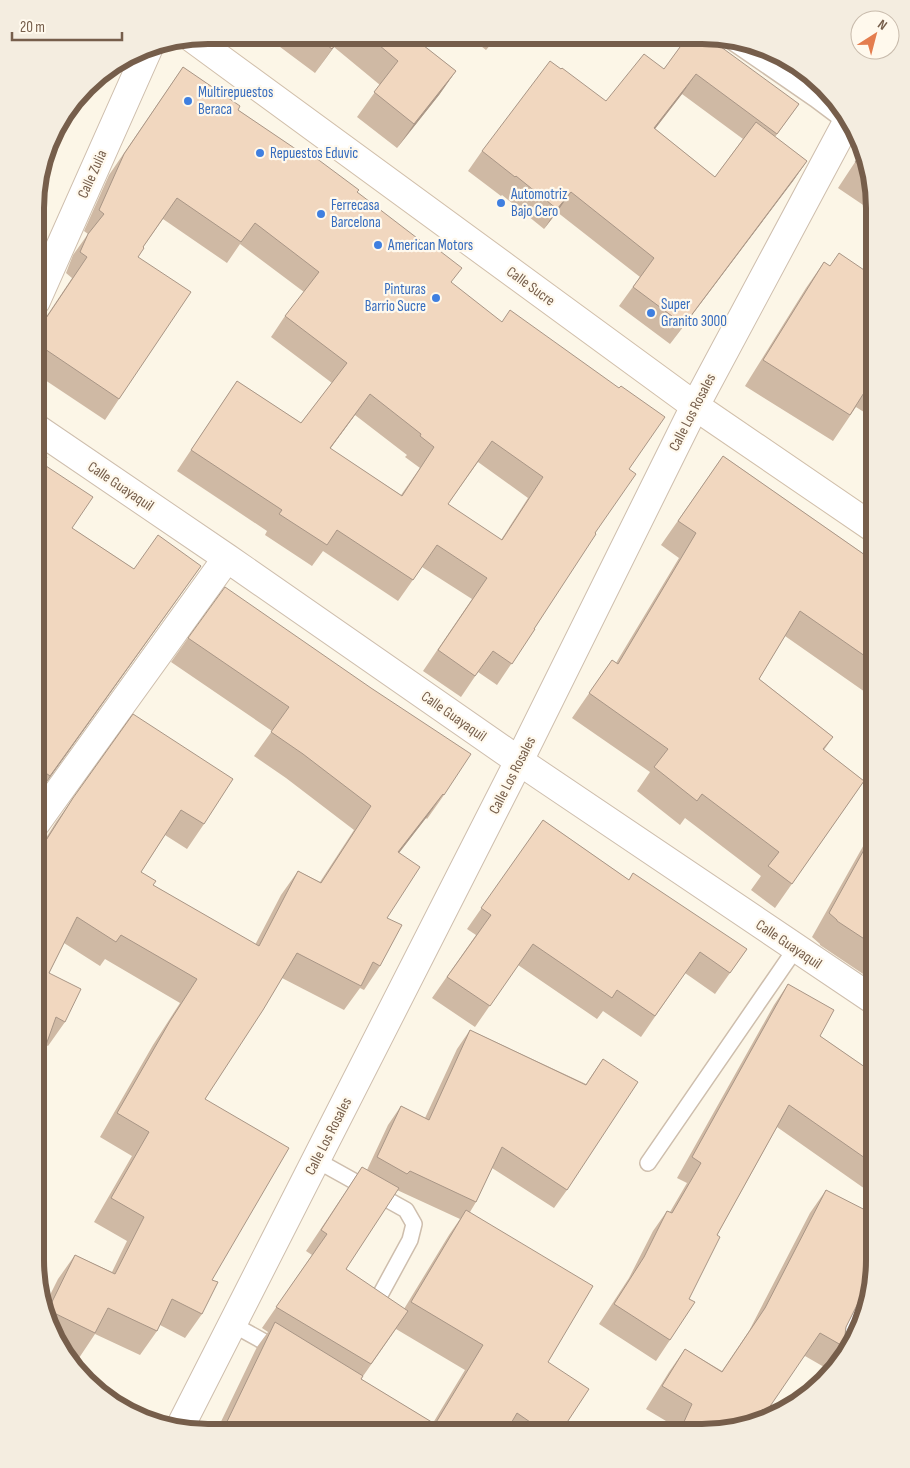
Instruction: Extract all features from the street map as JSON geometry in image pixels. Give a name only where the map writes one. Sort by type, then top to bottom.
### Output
[{"type":"street","name":"Calle Sucre","points":[[201,44],[695,406],[866,524]]},
{"type":"street","name":"Calle Zulia","points":[[44,283],[145,57]]},
{"type":"street","name":"Calle Los Rosales","points":[[182,1422],[519,761],[695,406],[845,127]]},
{"type":"street","name":"Calle Guayaquil","points":[[44,433],[519,761],[866,995]]},
{"type":"street","points":[[44,812],[227,558]]},
{"type":"lane","points":[[743,49],[837,116]]},
{"type":"lane","points":[[648,1164],[796,948]]},
{"type":"lane","points":[[316,1160],[406,1210],[414,1224],[410,1240],[379,1297]]},
{"type":"lane","points":[[232,1324],[264,1340],[289,1356]]},
{"type":"building","points":[[326,44],[336,44],[332,49]]},
{"type":"building","points":[[378,44],[422,44],[456,71],[414,124],[374,92],[398,61]]},
{"type":"building","points":[[682,44],[718,45],[799,104],[777,134],[696,74],[654,128],[715,177],[756,122],[807,161],[684,325],[633,287],[654,258],[571,192],[557,209],[482,151],[550,61],[606,101],[644,54],[664,69]]},
{"type":"building","points":[[183,67],[240,106],[238,110],[309,158],[312,155],[359,190],[357,192],[434,251],[436,248],[462,268],[451,282],[502,322],[510,310],[619,388],[621,386],[665,417],[629,469],[636,474],[595,533],[512,664],[493,651],[475,676],[438,650],[487,578],[437,545],[413,580],[337,530],[327,545],[279,514],[282,510],[191,450],[237,381],[301,423],[347,363],[285,316],[319,272],[255,223],[241,242],[177,198],[138,257],[191,292],[119,399],[44,348],[44,321],[87,257],[80,252],[88,234],[104,214],[99,210],[124,154]],"holes":[[[370,394],[421,434],[420,436],[434,447],[402,496],[330,448]],[[492,441],[543,477],[502,540],[448,504]]]},
{"type":"building","points":[[858,158],[861,166],[855,162]]},
{"type":"building","points":[[839,253],[866,271],[866,390],[850,415],[763,360],[824,262],[830,266]]},
{"type":"building","points":[[723,456],[866,556],[866,657],[800,611],[759,679],[833,737],[823,749],[864,781],[792,884],[768,866],[779,852],[702,794],[697,801],[654,767],[668,749],[589,693],[612,660],[618,664],[696,533],[678,521]]},
{"type":"building","points":[[44,465],[93,497],[72,528],[134,569],[158,535],[201,566],[50,776],[44,772]]},
{"type":"building","points":[[225,587],[371,688],[471,754],[444,795],[398,852],[420,867],[387,918],[402,925],[380,966],[373,962],[361,986],[297,953],[263,1010],[205,1099],[289,1148],[212,1280],[218,1282],[202,1314],[172,1299],[157,1331],[108,1308],[95,1333],[52,1312],[50,1306],[75,1255],[115,1274],[144,1217],[111,1198],[149,1132],[117,1113],[170,1021],[197,979],[121,935],[116,942],[77,917],[49,973],[81,989],[65,1022],[56,1017],[44,1051],[44,843],[73,798],[133,714],[233,779],[204,824],[181,810],[141,872],[156,881],[153,885],[259,946],[298,871],[321,883],[371,806],[271,732],[289,707],[188,638]]},
{"type":"building","points":[[543,820],[629,880],[633,873],[747,949],[730,973],[700,952],[655,1016],[617,990],[612,998],[533,944],[490,1006],[447,977],[491,915],[481,908]]},
{"type":"building","points":[[866,846],[866,940],[837,921],[829,913]]},
{"type":"building","points":[[788,984],[834,1010],[820,1036],[866,1068],[866,1159],[789,1105],[717,1235],[720,1237],[689,1299],[695,1302],[670,1340],[614,1304],[644,1257],[667,1211],[672,1213],[701,1163],[692,1157]]},
{"type":"building","points":[[470,1030],[586,1085],[603,1059],[638,1082],[567,1190],[502,1147],[476,1202],[410,1171],[407,1174],[377,1157],[401,1106],[429,1120]]},
{"type":"building","points":[[362,1167],[399,1188],[346,1269],[408,1311],[371,1364],[276,1307],[327,1234],[321,1230]]},
{"type":"building","points":[[826,1190],[866,1210],[866,1271],[863,1292],[846,1327],[846,1338],[842,1345],[820,1333],[765,1412],[723,1423],[683,1424],[692,1404],[662,1386],[685,1349],[722,1372],[765,1308]]},
{"type":"building","points":[[466,1210],[593,1286],[548,1362],[589,1389],[566,1424],[533,1424],[517,1413],[511,1424],[435,1424],[483,1345],[411,1302]]},
{"type":"building","points":[[275,1322],[363,1376],[361,1379],[435,1424],[226,1424]]},
{"type":"place","name":"Multirepuestos Beraca","points":[[188,101]]},
{"type":"place","name":"Repuestos Eduvic","points":[[260,153]]},
{"type":"place","name":"Automotriz Bajo Cero","points":[[501,203]]},
{"type":"place","name":"Ferrecasa Barcelona","points":[[321,214]]},
{"type":"place","name":"American Motors","points":[[378,245]]},
{"type":"place","name":"Pinturas Barrio Sucre","points":[[436,298]]},
{"type":"place","name":"Super Granito 3000","points":[[651,313]]}]
